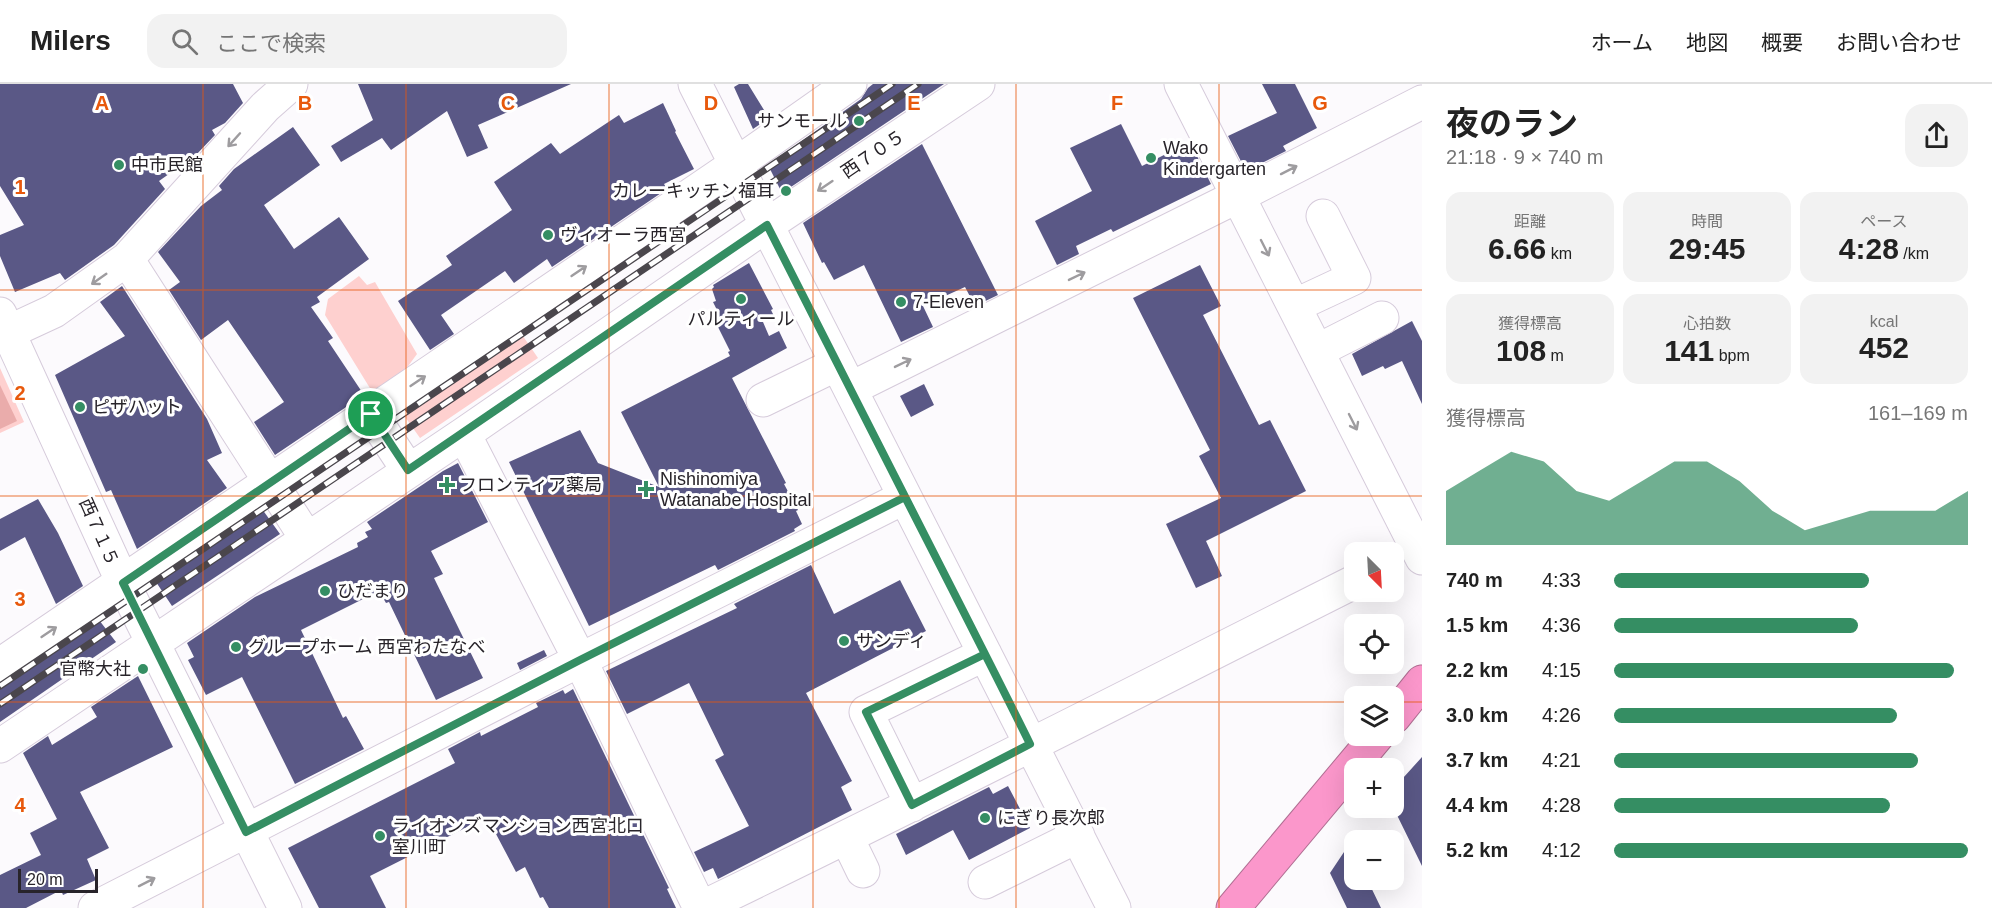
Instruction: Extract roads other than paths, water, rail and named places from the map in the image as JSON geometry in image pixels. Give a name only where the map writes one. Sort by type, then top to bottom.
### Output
[{"type":"highway","points":[[1404,704],[1422,682]]},
{"type":"highway","points":[[1233,908],[1369,746]]},
{"type":"street","points":[[3,328],[54,310],[127,259],[258,95],[291,84]]},
{"type":"street","points":[[695,84],[1114,908]]},
{"type":"street","points":[[0,665],[371,414],[850,84]]},
{"type":"street","name":"西７０５","points":[[0,746],[978,84]]},
{"type":"street","points":[[1181,84],[1317,351],[1414,555]]},
{"type":"street","points":[[763,400],[844,376],[1238,196],[1422,102]]},
{"type":"street","points":[[1294,306],[1354,278],[1323,216]]},
{"type":"street","points":[[127,259],[307,538]]},
{"type":"street","points":[[1317,351],[1382,318]]},
{"type":"street","name":"西７１５","points":[[3,328],[152,643],[285,908]]},
{"type":"street","points":[[371,414],[408,470]]},
{"type":"street","points":[[464,434],[580,660],[701,908],[847,838],[1344,587]]},
{"type":"street","points":[[95,908],[905,497]]},
{"type":"street","points":[[912,805],[866,712],[985,654]]},
{"type":"street","points":[[986,882],[1078,836]]},
{"type":"street","points":[[847,838],[862,871]]},
{"type":"railway","points":[[0,686],[892,84]]},
{"type":"railway","points":[[0,704],[918,84]]},
{"type":"place","name":"サンモール","points":[[859,121]]},
{"type":"place","name":"Wako Kindergarten","points":[[1151,158]]},
{"type":"place","name":"中市民館","points":[[119,165]]},
{"type":"place","name":"カレーキッチン福耳","points":[[786,191]]},
{"type":"place","name":"ヴィオーラ西宮","points":[[548,235]]},
{"type":"place","name":"パルティール","points":[[741,299]]},
{"type":"place","name":"7-Eleven","points":[[901,302]]},
{"type":"place","name":"ピザハット","points":[[80,407]]},
{"type":"place","name":"フロンティア薬局","points":[[447,485]]},
{"type":"place","name":"Nishinomiya Watanabe Hospital","points":[[646,489]]},
{"type":"place","name":"ひだまり","points":[[325,591]]},
{"type":"place","name":"サンディ","points":[[844,641]]},
{"type":"place","name":"グループホーム 西宮わたなべ","points":[[236,647]]},
{"type":"place","name":"官幣大社","points":[[143,669]]},
{"type":"place","name":"にぎり長次郎","points":[[985,818]]},
{"type":"place","name":"ライオンズマンション西宮北口 室川町","points":[[380,836]]}]
